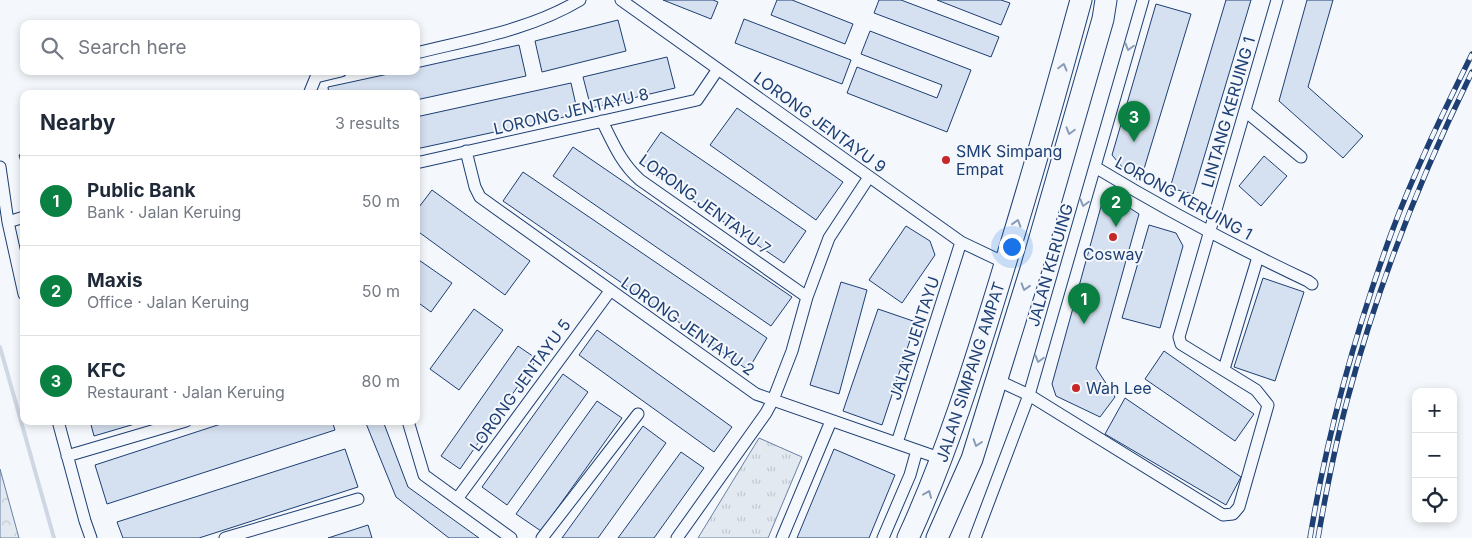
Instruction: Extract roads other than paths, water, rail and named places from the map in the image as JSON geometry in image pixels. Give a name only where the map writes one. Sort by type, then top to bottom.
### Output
[{"type":"highway","name":"JALAN SIMPANG AMPAT","points":[[908,538],[942,459],[1005,263],[1081,0]]},
{"type":"highway","name":"JALAN SIMPANG AMPAT","points":[[937,538],[972,460],[1031,269],[1103,19],[1106,0]]},
{"type":"street","points":[[420,52],[522,27],[561,11],[580,0]]},
{"type":"street","name":"LORONG JENTAYU 9","points":[[621,0],[961,242],[1005,263]]},
{"type":"street","name":"JALAN KERUING","points":[[976,538],[1029,394],[1143,0]]},
{"type":"street","name":"LINTANG KERUING 1","points":[[1029,394],[1223,515],[1233,514],[1239,507],[1268,404],[1256,390],[1181,344],[1179,337],[1277,0]]},
{"type":"street","name":"LORONG JENTAYU 8","points":[[420,161],[697,100],[718,69]]},
{"type":"street","points":[[310,90],[316,77],[324,75]]},
{"type":"street","points":[[1245,111],[1300,157]]},
{"type":"street","name":"LORONG JENTAYU 7","points":[[602,121],[619,157],[640,180],[807,297]]},
{"type":"street","name":"LORONG JENTAYU 2","points":[[466,151],[475,187],[480,197],[756,394],[942,459]]},
{"type":"street","points":[[0,167],[8,222],[20,276]]},
{"type":"street","name":"LORONG KERUING 1","points":[[1094,167],[1150,201],[1209,233],[1258,258],[1308,280],[1312,284]]},
{"type":"street","points":[[677,538],[766,413],[792,351],[807,297],[829,238],[869,177]]},
{"type":"street","points":[[8,222],[20,218]]},
{"type":"street","name":"JALAN JENTAYU","points":[[897,443],[961,242]]},
{"type":"street","name":"LORONG KERUING 1","points":[[1224,369],[1258,258]]},
{"type":"street","name":"LORONG JENTAYU 5","points":[[457,499],[610,291]]},
{"type":"street","points":[[997,380],[1029,394]]},
{"type":"street","points":[[542,538],[638,414]]},
{"type":"street","points":[[782,538],[831,421]]},
{"type":"street","points":[[59,425],[91,538]]},
{"type":"street","points":[[67,456],[172,425]]},
{"type":"street","points":[[409,425],[424,475],[511,538]]},
{"type":"street","points":[[883,538],[910,475],[917,450]]},
{"type":"street","points":[[225,538],[358,499]]},
{"type":"waterway","points":[[0,347],[20,418]]},
{"type":"waterway","points":[[22,425],[54,538]]},
{"type":"railway","points":[[1310,538],[1343,384],[1378,271],[1419,165],[1472,54]]},
{"type":"railway","points":[[1318,538],[1343,418],[1372,316],[1401,233],[1435,152],[1472,72]]},
{"type":"place","name":"KFC","points":[[1134,142]]},
{"type":"place","name":"SMK Simpang Empat","points":[[946,160]]},
{"type":"place","name":"Maxis","points":[[1116,227]]},
{"type":"place","name":"Cosway","points":[[1113,237]]},
{"type":"place","name":"Public Bank","points":[[1084,324]]},
{"type":"place","name":"Wah Lee","points":[[1076,388]]}]
